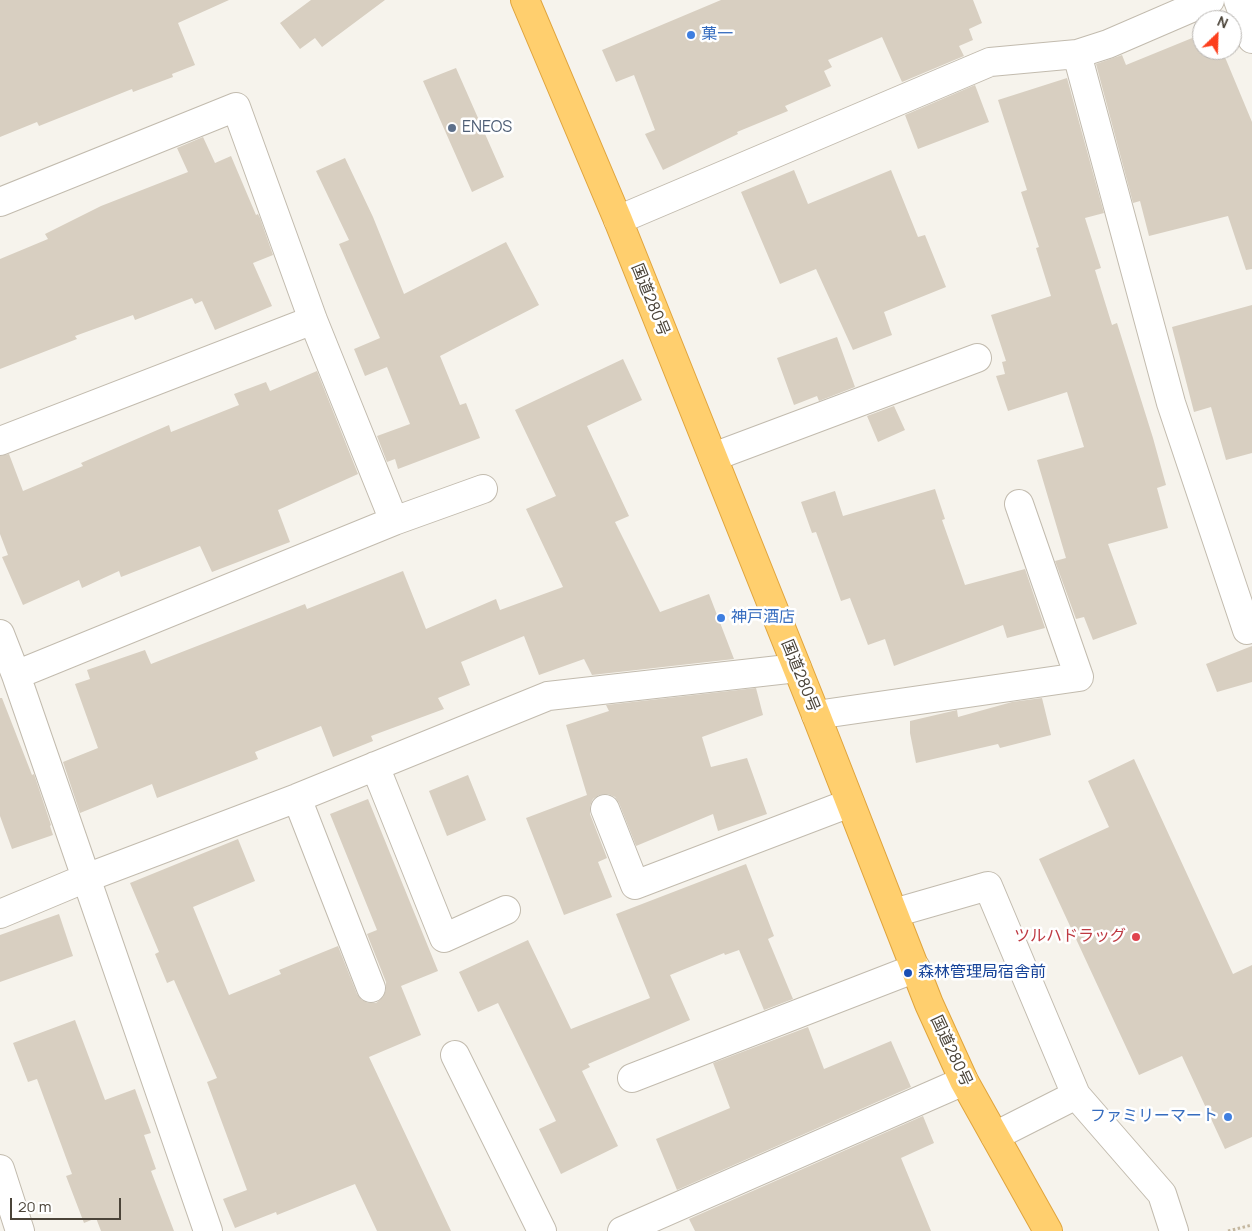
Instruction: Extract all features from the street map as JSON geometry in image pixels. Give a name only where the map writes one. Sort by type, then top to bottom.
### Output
[{"type":"highway","name":"国道280号","points":[[525,0],[618,220],[816,715],[929,1004],[964,1081],[1047,1231]]},
{"type":"street","points":[[618,220],[990,62],[1077,54],[1108,44],[1210,0]]},
{"type":"street","points":[[1238,0],[1252,39]]},
{"type":"street","points":[[1077,54],[1171,404],[1247,630]]},
{"type":"street","points":[[0,202],[236,107],[313,320],[394,521]]},
{"type":"street","points":[[0,441],[313,320]]},
{"type":"street","points":[[713,457],[977,358]]},
{"type":"street","points":[[16,675],[394,521],[483,489]]},
{"type":"street","points":[[816,715],[1079,677],[1019,504]]},
{"type":"street","points":[[0,634],[16,675],[208,1231]]},
{"type":"street","points":[[0,914],[86,878],[297,798],[548,696],[797,668]]},
{"type":"street","points":[[375,766],[444,938],[506,910]]},
{"type":"street","points":[[297,798],[371,988]]},
{"type":"street","points":[[606,809],[635,885],[850,802]]},
{"type":"street","points":[[894,913],[988,886],[1076,1095],[1162,1194],[1174,1231]]},
{"type":"street","points":[[632,1078],[916,968]]},
{"type":"street","points":[[455,1055],[542,1231]]},
{"type":"street","points":[[622,1231],[964,1081]]},
{"type":"street","points":[[995,1136],[1076,1095]]},
{"type":"street","points":[[0,1169],[20,1231]]},
{"type":"path","points":[[1228,1231],[1252,1225]]},
{"type":"building","points":[[0,0],[229,0],[178,23],[195,65],[172,74],[173,77],[133,92],[132,89],[39,126],[37,122],[0,137]]},
{"type":"building","points":[[311,0],[385,0],[322,47],[315,38],[300,49],[280,23]]},
{"type":"building","points":[[721,0],[973,0],[982,23],[969,29],[973,40],[959,46],[964,56],[902,82],[882,37],[828,60],[832,67],[824,71],[831,86],[785,106],[788,111],[737,132],[738,134],[663,170],[645,134],[655,130],[634,75],[616,82],[602,50]]},
{"type":"building","points":[[1192,38],[1192,60],[1226,60],[1252,122],[1252,269],[1246,270],[1228,216],[1149,236],[1140,201],[1133,203],[1096,64],[1122,55],[1126,65]]},
{"type":"building","points":[[456,68],[504,177],[472,192],[423,81]]},
{"type":"building","points":[[1067,78],[1104,213],[1085,218],[1101,268],[1095,270],[1112,325],[1117,323],[1153,438],[1166,485],[1157,488],[1168,528],[1108,544],[1137,624],[1093,640],[1084,617],[1076,619],[1055,561],[1066,558],[1037,460],[1084,447],[1067,392],[1008,411],[996,376],[1005,374],[1002,362],[1006,361],[991,315],[1051,296],[1036,248],[1039,247],[1021,192],[1027,190],[998,100]]},
{"type":"building","points":[[975,85],[989,122],[918,149],[905,115]]},
{"type":"building","points":[[203,137],[215,163],[231,156],[256,215],[258,214],[260,218],[273,255],[253,263],[272,306],[215,330],[202,301],[195,304],[192,298],[135,320],[133,315],[75,336],[77,339],[0,369],[0,259],[48,239],[45,234],[101,206],[188,172],[177,148]]},
{"type":"building","points":[[345,158],[373,217],[404,294],[506,242],[539,305],[440,356],[460,405],[466,403],[480,438],[398,469],[395,459],[387,462],[377,436],[410,424],[387,367],[365,376],[354,349],[380,338],[339,244],[349,240],[316,171]]},
{"type":"building","points":[[794,170],[808,204],[891,170],[918,237],[925,235],[946,287],[884,312],[892,335],[853,350],[816,269],[780,284],[741,192]]},
{"type":"building","points":[[1252,305],[1252,453],[1226,460],[1211,407],[1194,412],[1172,327]]},
{"type":"building","points":[[837,337],[855,387],[819,401],[817,396],[794,405],[777,358]]},
{"type":"building","points":[[623,359],[642,400],[587,426],[629,516],[615,522],[660,612],[709,594],[734,659],[592,675],[584,659],[539,675],[524,636],[461,662],[470,685],[438,698],[444,709],[371,736],[373,741],[333,757],[321,726],[255,752],[258,759],[157,798],[152,784],[80,813],[63,762],[98,748],[75,684],[90,679],[87,670],[145,650],[151,664],[305,604],[307,609],[403,571],[426,629],[496,599],[500,610],[563,587],[526,509],[556,496],[515,410]]},
{"type":"building","points":[[317,371],[358,474],[278,510],[290,542],[212,572],[200,546],[121,577],[119,571],[82,588],[79,580],[23,605],[2,557],[8,555],[0,534],[0,456],[9,454],[23,491],[83,466],[81,463],[169,425],[171,432],[239,405],[234,394],[266,382],[270,391]]},
{"type":"building","points":[[894,406],[905,430],[878,442],[867,416]]},
{"type":"building","points":[[935,489],[945,519],[942,520],[965,585],[1025,569],[1045,628],[1007,638],[1003,625],[894,666],[885,639],[868,645],[850,598],[841,601],[816,532],[812,533],[801,502],[835,491],[843,516]]},
{"type":"building","points":[[1252,646],[1252,682],[1217,692],[1206,664]]},
{"type":"building","points":[[756,688],[763,715],[702,737],[711,767],[747,758],[767,814],[718,831],[713,814],[636,846],[615,797],[608,794],[599,795],[593,799],[590,806],[590,814],[607,858],[598,862],[612,897],[564,915],[526,818],[587,795],[566,725],[609,711],[606,705]]},
{"type":"building","points":[[0,698],[2,698],[32,775],[34,774],[53,835],[12,849],[0,816]]},
{"type":"building","points":[[1042,698],[1051,735],[1000,748],[998,744],[916,763],[910,733],[910,721],[957,710],[958,717],[1012,702]]},
{"type":"building","points":[[1134,759],[1233,974],[1252,965],[1252,1137],[1225,1149],[1182,1056],[1139,1075],[1039,859],[1109,827],[1088,781]]},
{"type":"building","points":[[468,775],[486,820],[447,836],[429,791]]},
{"type":"building","points":[[368,799],[438,971],[401,986],[421,1035],[369,1057],[451,1231],[377,1231],[355,1184],[277,1215],[276,1212],[235,1228],[223,1199],[247,1190],[207,1082],[217,1078],[174,980],[167,983],[155,954],[159,952],[130,883],[238,839],[255,881],[193,907],[229,995],[281,974],[279,970],[338,946],[357,994],[368,1003],[376,1003],[383,997],[386,990],[386,982],[367,934],[377,930],[330,814]]},
{"type":"building","points":[[746,864],[774,936],[768,939],[793,999],[764,1010],[739,950],[725,955],[724,953],[670,975],[690,1020],[588,1064],[590,1067],[582,1071],[618,1146],[561,1174],[539,1129],[556,1121],[498,1003],[478,1012],[459,972],[528,940],[571,1029],[650,998],[616,914]]},
{"type":"building","points":[[59,914],[73,956],[0,982],[0,935]]},
{"type":"building","points":[[75,1020],[105,1100],[135,1089],[151,1133],[144,1135],[156,1169],[151,1171],[174,1231],[101,1231],[96,1218],[84,1223],[66,1176],[72,1174],[37,1079],[28,1082],[13,1043]]},
{"type":"building","points":[[808,1027],[824,1069],[891,1041],[911,1087],[677,1190],[656,1139],[730,1108],[713,1063]]},
{"type":"building","points":[[923,1116],[934,1143],[901,1158],[931,1231],[695,1231],[689,1219]]},
{"type":"place","name":"菓一","points":[[691,35]]},
{"type":"place","name":"ENEOS","points":[[452,128]]},
{"type":"place","name":"神戸酒店","points":[[721,618]]},
{"type":"place","name":"ツルハドラッグ","points":[[1136,937]]},
{"type":"place","name":"森林管理局宿舎前","points":[[908,973]]},
{"type":"place","name":"ファミリーマート","points":[[1228,1117]]}]
